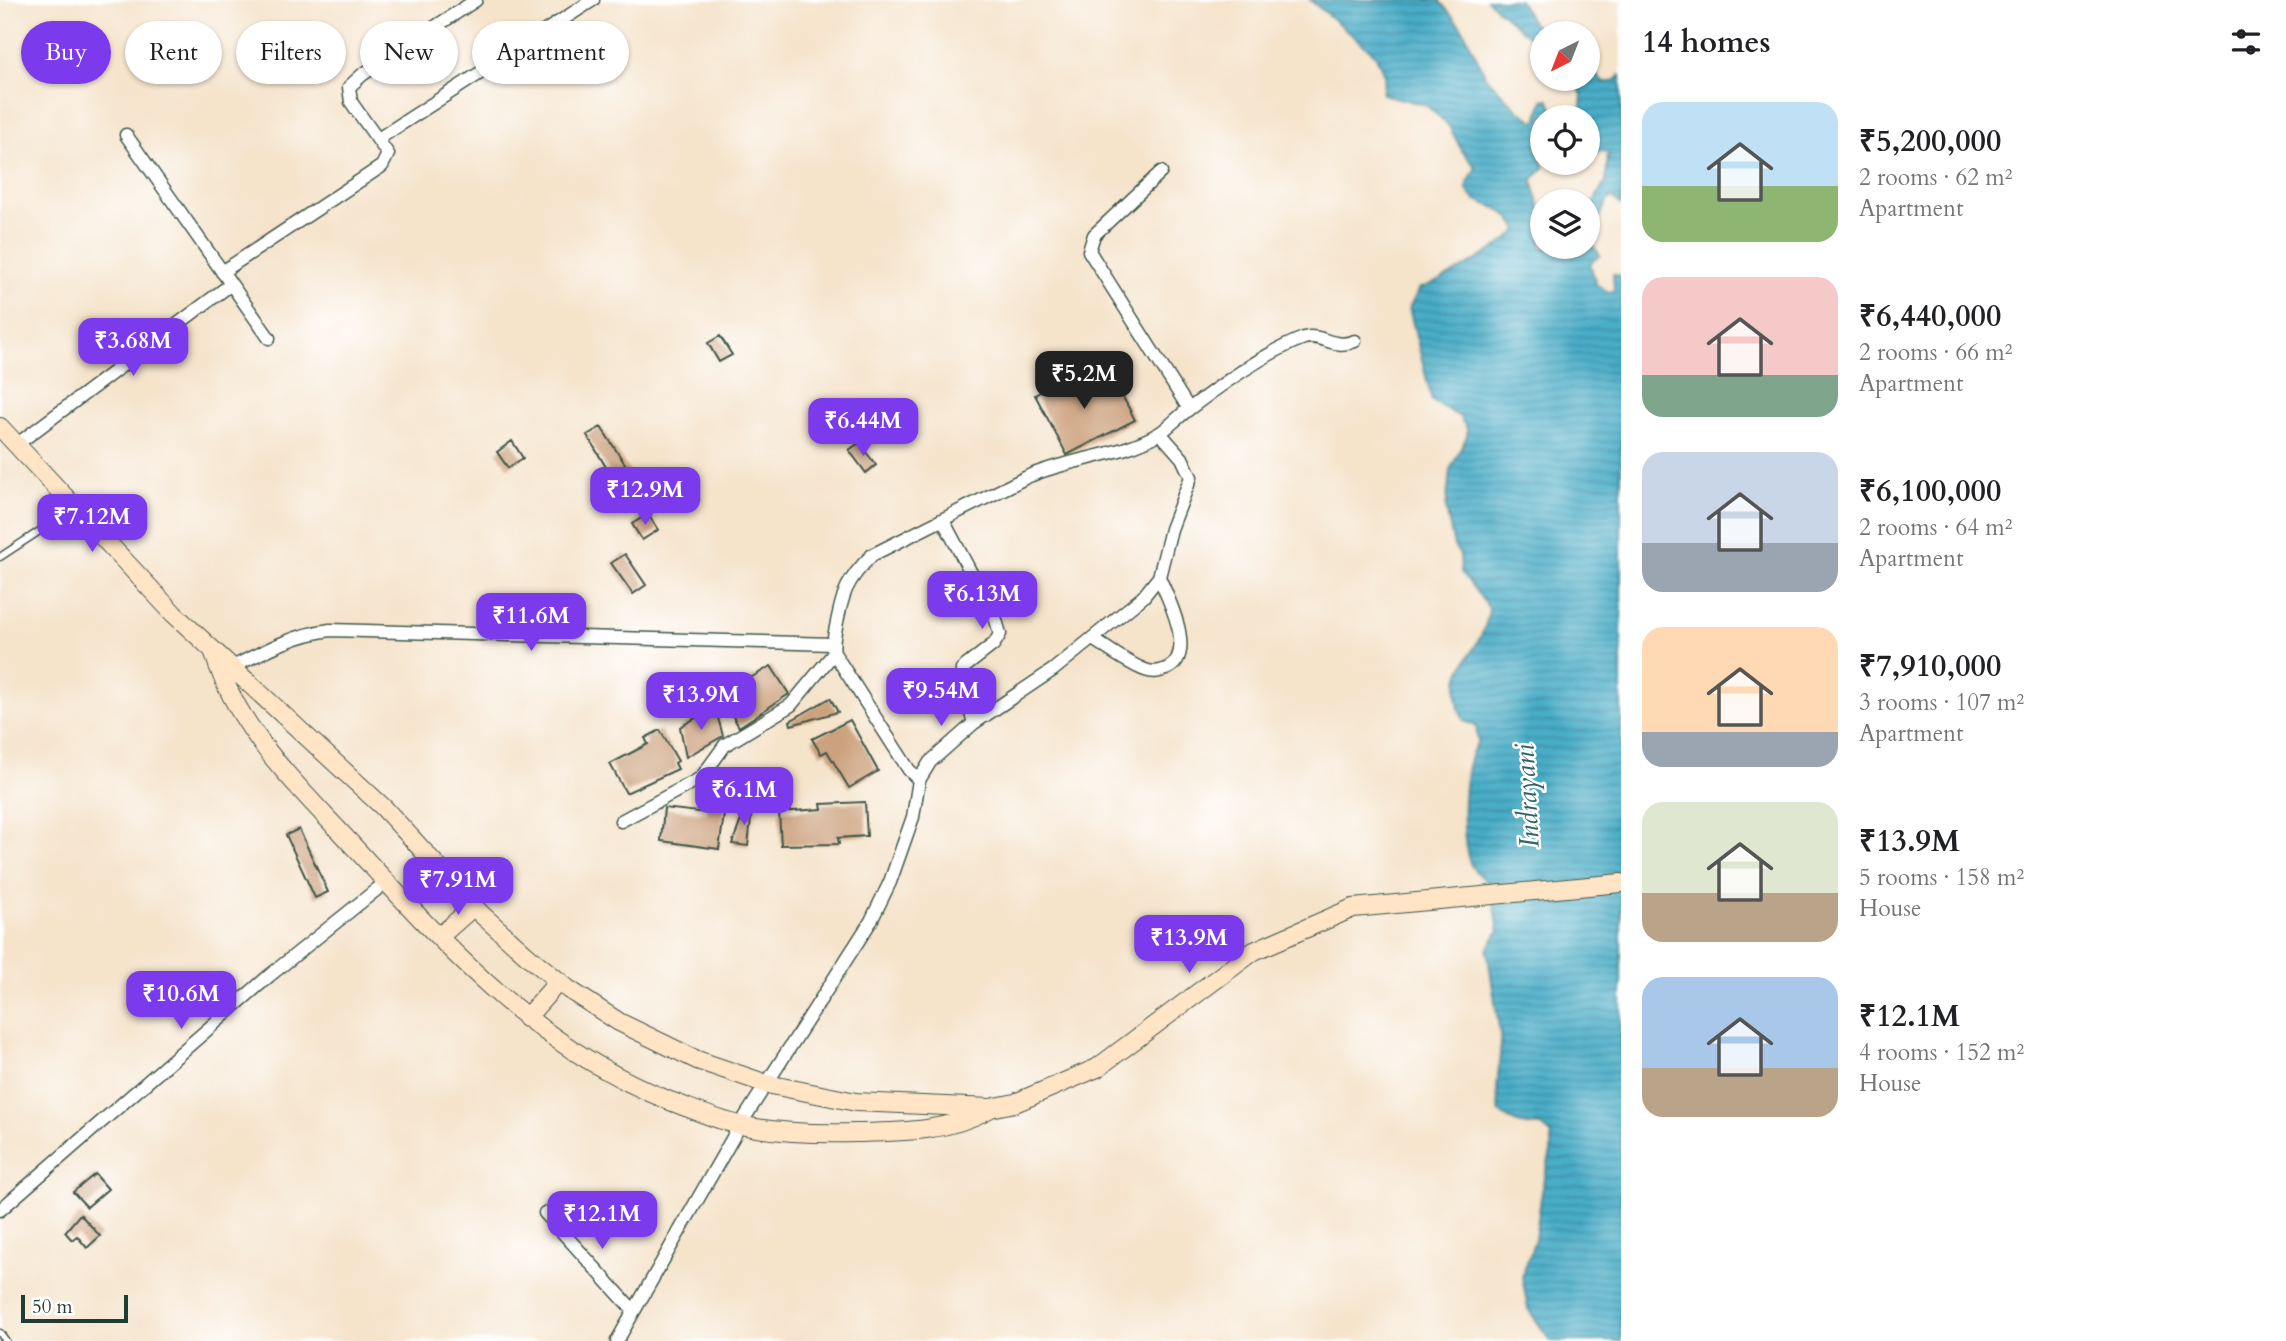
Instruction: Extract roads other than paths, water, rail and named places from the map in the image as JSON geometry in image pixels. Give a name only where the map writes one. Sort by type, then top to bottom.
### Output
[{"type":"street","points":[[222,272],[382,166],[388,154],[351,102],[349,87],[362,75],[476,0]]},
{"type":"street","points":[[378,139],[593,0]]},
{"type":"street","points":[[126,135],[269,338]]},
{"type":"street","points":[[1161,172],[1094,235],[1089,251],[1189,409]]},
{"type":"street","points":[[16,445],[230,285]]},
{"type":"street","points":[[621,821],[695,782],[708,772],[725,745],[791,705],[833,649],[844,587],[856,570],[872,555],[1048,468],[1125,448],[1160,433],[1189,409],[1275,352],[1300,340],[1318,338],[1333,345],[1355,341]]},
{"type":"street","points":[[0,427],[214,653],[291,719],[384,808],[474,906],[559,981],[619,1023],[697,1060],[767,1084],[856,1102],[990,1108]]},
{"type":"street","points":[[617,1341],[740,1125],[871,920],[890,882],[913,817],[919,780],[930,762],[974,723],[1094,640],[1143,597],[1159,576],[1171,529],[1191,477],[1181,458],[1160,433]]},
{"type":"street","points":[[943,520],[996,620],[1000,634],[994,644],[962,669],[962,684],[974,723]]},
{"type":"street","points":[[1094,640],[1143,669],[1154,672],[1172,667],[1178,659],[1181,643],[1177,622],[1159,576]]},
{"type":"street","points":[[231,668],[304,633],[330,630],[833,649]]},
{"type":"street","points":[[833,649],[909,770],[919,780]]},
{"type":"street","points":[[214,653],[228,692],[272,757],[386,882],[499,997],[601,1070],[651,1093],[740,1125],[823,1133],[901,1132],[946,1127],[990,1108],[1015,1103],[1052,1089],[1097,1068],[1254,951],[1353,908],[1621,883]]},
{"type":"street","points":[[0,1210],[269,976],[386,882]]},
{"type":"street","points":[[439,937],[474,906]]},
{"type":"street","points":[[526,1018],[559,981]]},
{"type":"street","points":[[545,1213],[633,1310]]},
{"type":"lane","points":[[0,557],[75,508]]},
{"type":"lane","points":[[0,1333],[6,1341]]},
{"type":"water","name":"Indrayani","points":[[1310,0],[1439,0],[1463,29],[1486,77],[1518,110],[1530,118],[1530,175],[1537,175],[1532,180],[1535,189],[1530,189],[1530,259],[1595,259],[1590,263],[1596,284],[1609,292],[1614,290],[1613,274],[1621,276],[1621,1341],[1551,1341],[1528,1309],[1522,1277],[1535,1239],[1544,1178],[1551,1152],[1551,1134],[1542,1126],[1519,1124],[1499,1112],[1497,1090],[1501,1041],[1487,950],[1499,931],[1489,888],[1470,863],[1464,820],[1465,783],[1472,752],[1478,742],[1476,726],[1464,721],[1457,687],[1460,673],[1486,624],[1489,608],[1461,572],[1460,555],[1454,546],[1446,509],[1450,470],[1467,436],[1467,429],[1460,417],[1432,401],[1409,308],[1420,288],[1471,263],[1518,230],[1504,212],[1470,195],[1466,187],[1476,167],[1462,151],[1449,126],[1426,105],[1382,94],[1385,75],[1375,54]]},
{"type":"water","points":[[1487,0],[1519,0],[1531,21],[1530,38]]},
{"type":"water","points":[[1621,75],[1621,205],[1612,197],[1607,201],[1600,217],[1600,191],[1606,181],[1608,152],[1600,151],[1600,105],[1581,105],[1580,91],[1600,91],[1600,79],[1604,83],[1615,81]]},
{"type":"water","points":[[1549,99],[1551,105],[1541,105],[1543,100]]}]
